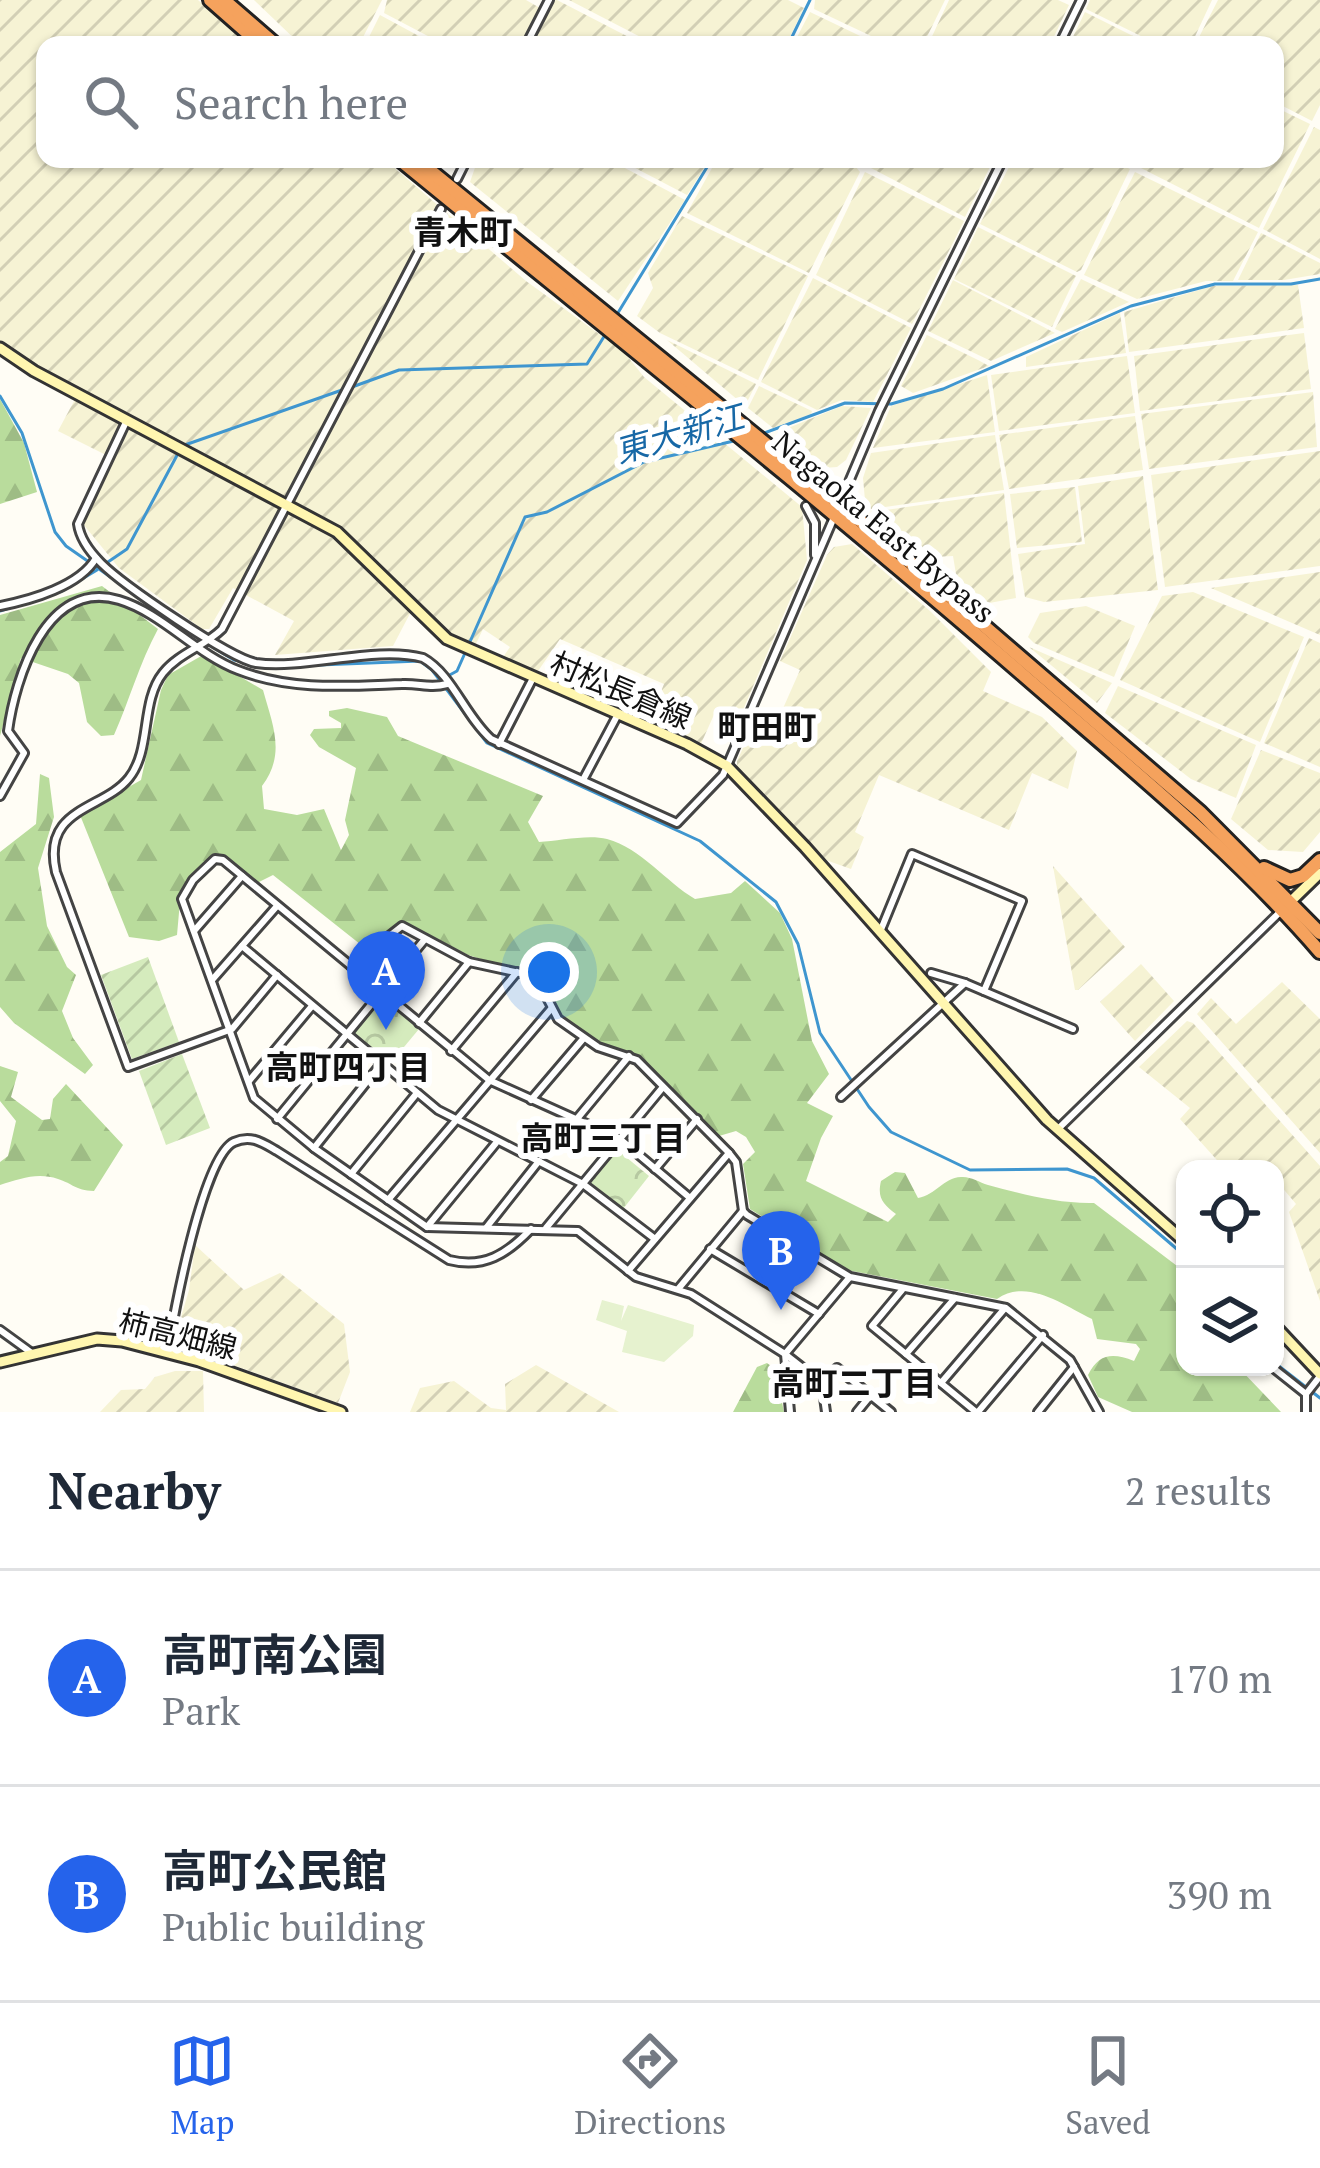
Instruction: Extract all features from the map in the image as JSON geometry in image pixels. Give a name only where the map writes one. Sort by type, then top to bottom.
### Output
[{"type":"highway","points":[[210,0],[251,36]]},
{"type":"highway","points":[[224,0],[266,36]]},
{"type":"highway","name":"Nagaoka East Bypass","points":[[411,168],[837,508],[1285,907],[1320,933]]},
{"type":"highway","name":"Nagaoka East Bypass","points":[[427,168],[1200,812],[1320,952]]},
{"type":"highway","points":[[1200,812],[1281,879],[1303,876],[1320,860]]},
{"type":"main road","name":"村松長倉線","points":[[0,348],[348,541],[447,639],[727,766],[1058,1130],[1176,1234]]},
{"type":"main road","points":[[1285,907],[1320,873]]},
{"type":"main road","points":[[1284,1336],[1320,1375]]},
{"type":"main road","name":"柿高畑線","points":[[0,1362],[97,1339],[168,1352],[341,1412]]},
{"type":"street","points":[[531,36],[549,0]]},
{"type":"street","points":[[1064,36],[1082,0]]},
{"type":"street","points":[[457,179],[462,168]]},
{"type":"street","points":[[127,420],[78,524],[80,536],[96,558],[230,654],[259,663],[418,656],[434,665],[471,719],[500,744],[677,824],[727,766],[879,411],[999,168]]},
{"type":"street","points":[[277,975],[232,1029],[128,1067],[53,858],[65,825],[76,811],[119,788],[132,775],[161,675],[222,628],[441,209]]},
{"type":"street","points":[[806,506],[814,518],[815,559]]},
{"type":"street","points":[[0,606],[82,576],[96,558]]},
{"type":"street","points":[[0,796],[24,753],[8,731],[32,645],[57,614],[91,600],[117,599],[230,667],[265,680],[331,688],[447,684]]},
{"type":"street","points":[[500,744],[533,678]]},
{"type":"street","points":[[583,780],[617,716]]},
{"type":"street","points":[[880,933],[912,854],[1022,901],[984,991]]},
{"type":"street","points":[[690,1198],[620,1139],[489,1080],[223,860],[215,859],[193,880],[182,899],[258,1104],[427,1227],[578,1231],[628,1271],[680,1288],[785,1354],[823,1383],[826,1412]]},
{"type":"street","points":[[194,931],[242,876]]},
{"type":"street","points":[[212,980],[277,906]]},
{"type":"street","points":[[1058,1130],[1285,907]]},
{"type":"street","points":[[351,966],[402,926],[469,962],[536,980],[551,1010],[584,1038],[628,1056],[664,1086],[736,1162],[743,1210],[680,1288]]},
{"type":"street","points":[[277,1119],[425,939]]},
{"type":"street","points":[[242,946],[455,1122],[583,1184],[655,1239]]},
{"type":"street","points":[[419,1023],[469,962]]},
{"type":"street","points":[[452,1051],[517,972]]},
{"type":"street","points":[[931,973],[1072,1029]]},
{"type":"street","points":[[841,1097],[965,983]]},
{"type":"street","points":[[249,1081],[313,1005]]},
{"type":"street","points":[[388,1200],[551,1010]]},
{"type":"street","points":[[531,1100],[584,1038]]},
{"type":"street","points":[[576,1120],[628,1056]]},
{"type":"street","points":[[314,1148],[381,1064]]},
{"type":"street","points":[[547,1228],[664,1086]]},
{"type":"street","points":[[351,1175],[417,1094]]},
{"type":"street","points":[[655,1168],[697,1119]]},
{"type":"street","points":[[168,1352],[188,1250],[208,1185],[224,1150],[234,1142],[252,1138],[262,1142],[449,1260],[474,1264],[495,1258],[531,1229]]},
{"type":"street","points":[[427,1227],[496,1143]]},
{"type":"street","points":[[628,1271],[729,1153]]},
{"type":"street","points":[[486,1228],[539,1161]]},
{"type":"street","points":[[743,1210],[850,1277],[1006,1308],[1043,1335],[1074,1367],[1098,1412]]},
{"type":"street","points":[[710,1249],[819,1314]]},
{"type":"street","points":[[790,1412],[785,1354],[850,1277]]},
{"type":"street","points":[[903,1288],[872,1326],[977,1412],[1043,1335]]},
{"type":"street","points":[[906,1354],[955,1298]]},
{"type":"street","points":[[941,1383],[1006,1308]]},
{"type":"street","points":[[0,1330],[33,1354]]},
{"type":"street","points":[[1038,1412],[1074,1367]]},
{"type":"street","points":[[823,1383],[837,1368],[891,1412]]},
{"type":"street","points":[[1306,1412],[1306,1394],[1320,1375]]},
{"type":"street","points":[[1283,1376],[1306,1394]]},
{"type":"street","points":[[857,1412],[870,1395]]},
{"type":"shaded area","points":[[0,0],[198,0],[238,36],[36,36],[36,168],[394,168],[526,281],[624,352],[644,377],[802,507],[807,560],[740,717],[717,708],[700,746],[648,724],[664,684],[560,639],[536,674],[501,660],[510,647],[483,629],[474,648],[454,638],[415,604],[393,646],[275,655],[294,621],[233,588],[209,629],[202,629],[119,568],[83,524],[114,459],[58,431],[80,390],[0,342]]},
{"type":"shaded area","points":[[254,0],[382,0],[364,36],[292,36]]},
{"type":"shaded area","points":[[387,0],[526,0],[540,8],[526,36],[428,36],[384,13]]},
{"type":"shaded area","points":[[557,0],[627,36],[536,36]]},
{"type":"shaded area","points":[[569,0],[788,0],[804,8],[790,36],[639,36]]},
{"type":"shaded area","points":[[815,0],[945,0],[927,36],[871,36],[814,9]]},
{"type":"shaded area","points":[[949,0],[1058,0],[1069,5],[1054,36],[932,36]]},
{"type":"shaded area","points":[[1090,0],[1212,0],[1195,36],[1141,36],[1086,9]]},
{"type":"shaded area","points":[[1218,0],[1320,0],[1320,105],[1312,121],[1284,107],[1284,36],[1200,36]]},
{"type":"shaded area","points":[[810,12],[860,36],[798,36]]},
{"type":"shaded area","points":[[1085,12],[1133,36],[1073,36]]},
{"type":"shaded area","points":[[380,15],[419,36],[370,36]]},
{"type":"shaded area","points":[[1284,111],[1310,124],[1259,228],[1141,168],[1284,168]]},
{"type":"shaded area","points":[[1314,127],[1320,130],[1320,259],[1263,229]]},
{"type":"shaded area","points":[[475,168],[625,168],[685,200],[618,301],[470,182]]},
{"type":"shaded area","points":[[635,168],[704,168],[687,195]]},
{"type":"shaded area","points":[[712,168],[857,168],[860,172],[809,273],[687,213]]},
{"type":"shaded area","points":[[871,168],[990,168],[965,217]]},
{"type":"shaded area","points":[[1008,168],[1130,169],[1077,272],[980,224]]},
{"type":"shaded area","points":[[865,172],[964,221],[912,324],[816,275]]},
{"type":"shaded area","points":[[1135,172],[1258,232],[1233,281],[1206,281],[1137,299],[1084,275]]},
{"type":"shaded area","points":[[682,216],[808,276],[758,380],[660,333],[637,316],[653,288],[648,273]]},
{"type":"shaded area","points":[[978,227],[1076,276],[1052,327],[954,279]]},
{"type":"shaded area","points":[[1261,233],[1320,263],[1320,274],[1238,280]]},
{"type":"shaded area","points":[[813,278],[911,328],[873,402],[842,400],[817,410],[761,382]]},
{"type":"shaded area","points":[[1081,279],[1129,302],[1062,332],[1055,329]]},
{"type":"shaded area","points":[[953,280],[1055,333],[991,361],[928,331]]},
{"type":"shaded area","points":[[1298,285],[1304,328],[1129,352],[1124,312],[1213,286]]},
{"type":"shaded area","points":[[1120,313],[1126,353],[1026,367],[1026,357]]},
{"type":"shaded area","points":[[1304,333],[1311,389],[1140,411],[1134,356]]},
{"type":"shaded area","points":[[927,335],[989,366],[913,393],[901,386]]},
{"type":"shaded area","points":[[667,340],[756,384],[745,406],[707,374]]},
{"type":"shaded area","points":[[1127,356],[1135,413],[999,431],[991,375]]},
{"type":"shaded area","points":[[987,375],[995,432],[873,448],[891,406]]},
{"type":"shaded area","points":[[759,386],[811,414],[773,428],[748,408]]},
{"type":"shaded area","points":[[1313,392],[1317,447],[1149,469],[1141,414]]},
{"type":"shaded area","points":[[842,406],[871,408],[846,460],[837,467],[823,468],[790,441],[788,428]]},
{"type":"shaded area","points":[[1135,416],[1143,470],[1009,489],[999,435]]},
{"type":"shaded area","points":[[995,435],[1004,490],[871,509],[865,500],[863,478],[871,453]]},
{"type":"shaded area","points":[[1320,451],[1320,566],[1165,587],[1151,475]]},
{"type":"shaded area","points":[[1143,476],[1158,590],[1044,602],[1025,597],[1018,554],[1085,544],[1078,486]]},
{"type":"shaded area","points":[[1075,487],[1082,542],[1017,548],[1010,494]]},
{"type":"shaded area","points":[[1004,493],[1016,598],[984,604],[957,580],[953,556],[934,557],[872,512]]},
{"type":"shaded area","points":[[852,544],[991,672],[983,691],[1042,717],[1077,751],[1068,789],[1032,773],[1009,830],[879,775],[855,832],[864,837],[851,869],[823,859],[737,768],[754,724],[773,731],[800,670],[780,661],[827,555],[834,547]]},
{"type":"shaded area","points":[[1320,572],[1320,635],[1211,588]]},
{"type":"shaded area","points":[[1193,592],[1304,637],[1260,742],[1120,680],[1162,596]]},
{"type":"shaded area","points":[[1086,606],[1135,626],[1114,677],[1028,637],[1040,613]]},
{"type":"shaded area","points":[[1309,638],[1320,643],[1320,767],[1264,743]]},
{"type":"shaded area","points":[[1029,647],[1112,683],[1097,703]]},
{"type":"shaded area","points":[[1118,686],[1256,745],[1236,798],[1191,779],[1105,713]]},
{"type":"shaded area","points":[[1261,750],[1320,773],[1320,832],[1303,852],[1268,850],[1231,819]]},
{"type":"shaded area","points":[[1053,866],[1125,947],[1078,990],[1075,990]]},
{"type":"shaded area","points":[[1141,964],[1174,1001],[1135,1041],[1100,1002]]},
{"type":"shaded area","points":[[1282,982],[1320,1019],[1320,1153],[1197,1014],[1211,998],[1236,1024]]},
{"type":"shaded area","points":[[1187,1021],[1193,1023],[1320,1166],[1320,1301],[1289,1212],[1296,1204],[1284,1190],[1284,1160],[1217,1160],[1180,1119],[1190,1108],[1139,1067]]},
{"type":"shaded area","points":[[195,1245],[244,1290],[280,1273],[344,1324],[350,1372],[338,1403],[177,1349],[176,1345],[186,1341],[177,1331]]},
{"type":"shaded area","points":[[536,1365],[619,1412],[410,1412],[420,1388],[454,1381],[491,1408],[506,1410],[505,1384]]},
{"type":"shaded area","points":[[203,1371],[204,1412],[100,1412],[121,1390],[145,1389],[155,1377]]},
{"type":"green space","points":[[0,399],[24,443],[37,492],[0,504]]},
{"type":"green space","points":[[102,586],[158,629],[114,735],[101,736],[87,722],[79,683],[68,674],[21,658],[0,736],[0,615]]},
{"type":"green space","points":[[203,655],[263,690],[276,751],[262,786],[264,809],[297,815],[324,809],[341,850],[349,835],[345,820],[356,768],[319,747],[310,735],[314,729],[341,728],[329,711],[347,708],[387,717],[398,736],[543,796],[528,822],[539,842],[591,837],[619,843],[695,899],[731,893],[745,881],[780,913],[792,939],[812,1041],[829,1074],[807,1103],[833,1116],[806,1181],[888,1222],[896,1214],[882,1200],[880,1187],[895,1172],[905,1173],[918,1198],[964,1177],[1040,1198],[1094,1203],[1176,1265],[1176,1376],[1247,1376],[1281,1412],[1132,1412],[1098,1397],[1088,1375],[1102,1359],[1113,1356],[1134,1361],[1140,1349],[1136,1344],[1097,1339],[1092,1319],[1057,1301],[1020,1291],[997,1299],[847,1270],[750,1209],[743,1164],[755,1152],[746,1137],[736,1131],[719,1136],[642,1058],[600,1043],[562,1015],[542,978],[468,955],[405,922],[365,948],[273,875],[257,883],[229,858],[217,855],[181,890],[177,935],[159,941],[129,937],[80,815],[141,780],[168,675]]},
{"type":"green space","points":[[40,774],[49,778],[54,817],[38,868],[47,926],[67,967],[76,975],[62,1011],[73,1038],[93,1065],[85,1074],[14,1023],[0,1007],[0,852],[36,824]]},
{"type":"green space","points":[[148,957],[179,1042],[132,1059],[101,975]]},
{"type":"green space","points":[[381,998],[419,1029],[389,1065],[353,1032]]},
{"type":"green space","points":[[182,1054],[210,1128],[166,1145],[139,1071]]},
{"type":"green space","points":[[0,1066],[18,1072],[11,1097],[42,1120],[50,1119],[53,1099],[66,1084],[123,1145],[94,1191],[43,1176],[0,1185],[0,1162],[8,1156],[16,1121],[0,1101]]},
{"type":"green space","points":[[615,1148],[649,1176],[623,1209],[587,1181]]},
{"type":"green space","points":[[602,1300],[624,1306],[621,1321],[628,1305],[694,1325],[693,1336],[664,1362],[622,1352],[627,1331],[596,1320]]},
{"type":"green space","points":[[767,1363],[775,1369],[784,1412],[733,1412],[757,1367]]},
{"type":"waterway","points":[[792,36],[810,0]]},
{"type":"waterway","points":[[616,316],[706,168]]},
{"type":"waterway","name":"東大新江","points":[[759,435],[845,403],[891,404],[943,389],[1131,306],[1215,284],[1291,284],[1320,279]]},
{"type":"waterway","points":[[352,387],[399,370],[587,364],[605,335]]},
{"type":"waterway","points":[[105,564],[127,549],[182,446],[342,390]]},
{"type":"waterway","points":[[0,396],[22,433],[55,532],[66,546],[132,592]]},
{"type":"waterway","name":"東大新江","points":[[469,644],[525,517],[547,512],[644,462],[738,440]]},
{"type":"waterway","points":[[0,611],[62,591],[97,570]]},
{"type":"waterway","name":"東大新江","points":[[184,628],[201,639]]},
{"type":"waterway","name":"東大新江","points":[[209,645],[234,660],[272,667]]},
{"type":"waterway","name":"東大新江","points":[[446,677],[457,671],[465,653]]},
{"type":"waterway","points":[[294,666],[420,661],[487,743],[700,841],[776,902],[798,944],[820,1033],[891,1132],[970,1170],[1067,1169],[1094,1178],[1176,1248]]},
{"type":"waterway","points":[[1284,1370],[1320,1398]]},
{"type":"tunnel","points":[[969,613],[990,608]]},
{"type":"place","name":"高町南公園","points":[[386,1030]]},
{"type":"place","name":"高町公民館","points":[[781,1310]]},
{"type":"district","name":"青木町","points":[[463,231]]},
{"type":"district","name":"町田町","points":[[767,726]]},
{"type":"district","name":"高町四丁目","points":[[348,1066]]},
{"type":"district","name":"高町三丁目","points":[[603,1137]]},
{"type":"district","name":"高町二丁目","points":[[854,1382]]}]
